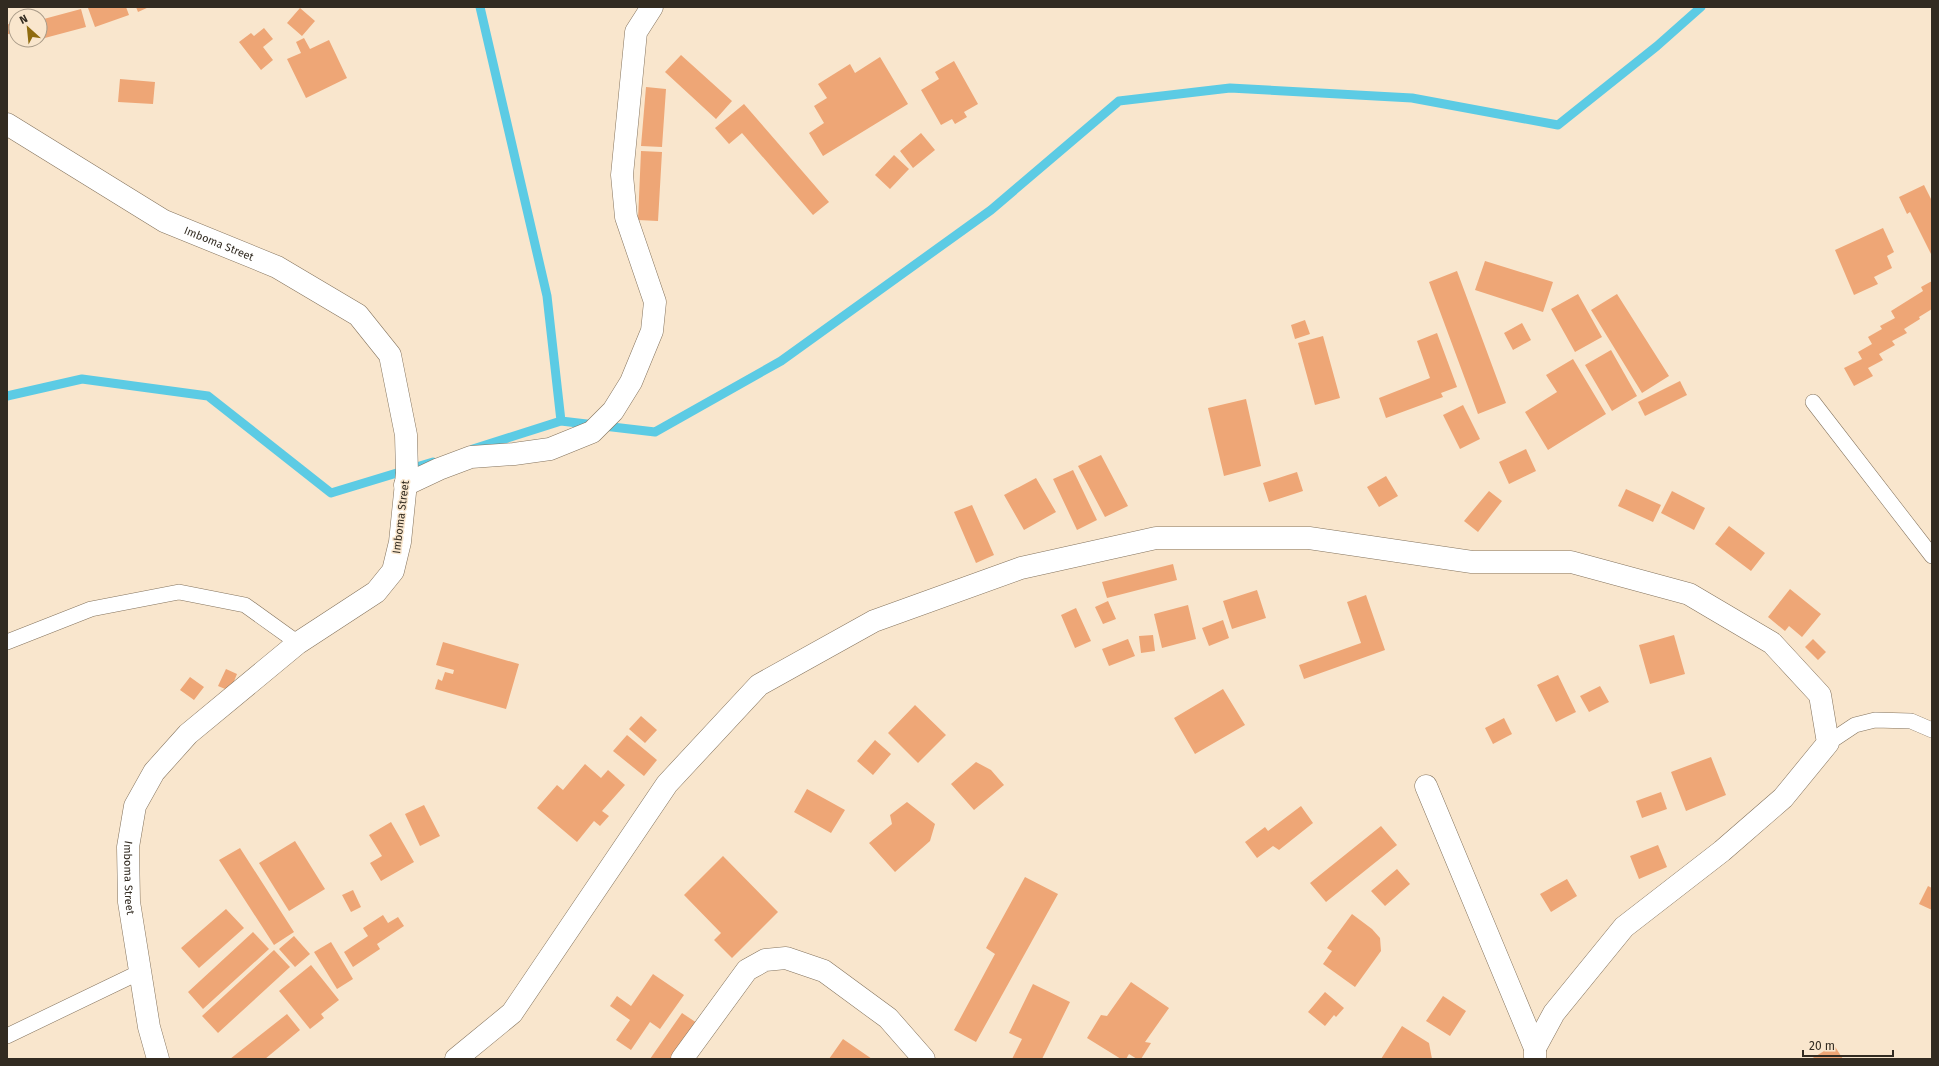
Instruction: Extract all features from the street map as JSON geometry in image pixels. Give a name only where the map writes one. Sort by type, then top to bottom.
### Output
[{"type":"street","points":[[406,479],[471,457],[514,454],[550,448],[592,432],[613,411],[630,382],[652,331],[655,302],[626,217],[622,174],[636,32],[652,7]]},
{"type":"street","name":"Imboma Street","points":[[7,124],[164,221],[277,267],[358,315],[390,356],[406,435],[406,479],[400,542],[393,571],[376,592],[298,643],[188,734],[154,772],[135,806],[128,847],[129,902],[148,1027],[158,1059]]},
{"type":"street","points":[[456,1059],[512,1013],[667,784],[759,685],[874,621],[1021,568],[1156,538],[1309,538],[1472,562],[1571,562],[1689,594],[1772,643],[1820,695],[1828,743],[1783,798],[1722,851],[1624,927],[1554,1013],[1535,1053]]},
{"type":"street","points":[[1426,786],[1535,1053]]},
{"type":"street","points":[[682,1059],[747,970],[765,960],[786,958],[824,971],[888,1018],[924,1059]]},
{"type":"lane","points":[[1813,402],[1932,556]]},
{"type":"lane","points":[[7,642],[91,609],[179,592],[245,604],[298,643]]},
{"type":"lane","points":[[1828,743],[1856,725],[1875,720],[1911,721],[1932,730]]},
{"type":"lane","points":[[7,1036],[140,972]]},
{"type":"building","points":[[126,7],[129,15],[95,27],[88,8]]},
{"type":"building","points":[[136,7],[149,7],[138,12]]},
{"type":"building","points":[[300,8],[315,21],[302,36],[287,23]]},
{"type":"building","points":[[81,9],[86,27],[48,37],[48,18]]},
{"type":"building","points":[[264,28],[273,39],[263,47],[273,60],[261,70],[239,42],[251,33],[254,36]]},
{"type":"building","points":[[304,38],[310,49],[329,40],[347,78],[306,98],[287,59],[301,53],[296,42]]},
{"type":"building","points":[[681,55],[732,101],[716,119],[665,72]]},
{"type":"building","points":[[880,57],[908,104],[823,156],[809,133],[824,123],[814,106],[827,98],[818,84],[850,64],[855,73]]},
{"type":"building","points":[[954,61],[978,104],[964,112],[967,117],[955,124],[952,119],[941,125],[921,90],[939,79],[935,72]]},
{"type":"building","points":[[120,79],[155,82],[153,104],[118,102]]},
{"type":"building","points":[[646,87],[666,89],[662,147],[641,146]]},
{"type":"building","points":[[744,104],[829,202],[813,215],[742,133],[729,144],[715,128]]},
{"type":"building","points":[[921,133],[935,150],[913,168],[900,151]]},
{"type":"building","points":[[641,151],[662,152],[658,221],[638,220]]},
{"type":"building","points":[[894,155],[909,169],[890,189],[875,175]]},
{"type":"building","points":[[1924,185],[1932,201],[1932,256],[1910,212],[1907,214],[1899,197]]},
{"type":"building","points":[[1883,228],[1894,252],[1887,256],[1892,268],[1874,277],[1878,284],[1854,295],[1835,250]]},
{"type":"building","points":[[1485,261],[1553,282],[1543,312],[1475,290]]},
{"type":"building","points":[[1457,271],[1506,403],[1478,414],[1429,282]]},
{"type":"building","points":[[1932,281],[1932,309],[1904,329],[1907,333],[1892,341],[1895,345],[1879,354],[1883,360],[1868,368],[1873,376],[1854,386],[1844,368],[1862,359],[1858,352],[1872,344],[1868,337],[1882,329],[1880,326],[1895,318],[1891,311],[1923,291],[1921,287]]},
{"type":"building","points":[[1578,294],[1602,337],[1575,352],[1551,309]]},
{"type":"building","points":[[1617,294],[1669,376],[1642,393],[1591,310]]},
{"type":"building","points":[[1305,320],[1310,334],[1295,339],[1291,325]]},
{"type":"building","points":[[1522,323],[1531,340],[1513,350],[1504,333]]},
{"type":"building","points":[[1437,333],[1457,387],[1441,393],[1443,397],[1386,418],[1379,398],[1430,378],[1417,341]]},
{"type":"building","points":[[1323,336],[1340,398],[1315,405],[1298,343]]},
{"type":"building","points":[[1611,350],[1637,396],[1612,411],[1585,365]]},
{"type":"building","points":[[1573,359],[1606,414],[1548,450],[1525,412],[1557,392],[1546,375]]},
{"type":"building","points":[[1680,381],[1687,395],[1645,416],[1638,402]]},
{"type":"building","points":[[1246,399],[1261,466],[1224,476],[1208,408]]},
{"type":"building","points":[[1463,405],[1480,439],[1460,449],[1443,415]]},
{"type":"building","points":[[1526,449],[1536,471],[1509,484],[1499,462]]},
{"type":"building","points":[[1101,455],[1128,506],[1105,517],[1078,466]]},
{"type":"building","points":[[1073,470],[1097,520],[1077,530],[1053,479]]},
{"type":"building","points":[[1297,472],[1303,491],[1269,502],[1263,483]]},
{"type":"building","points":[[1386,476],[1398,496],[1379,507],[1367,487]]},
{"type":"building","points":[[1036,478],[1056,512],[1024,530],[1004,495]]},
{"type":"building","points":[[1626,489],[1661,505],[1653,522],[1618,506]]},
{"type":"building","points":[[1489,491],[1502,501],[1478,532],[1464,521]]},
{"type":"building","points":[[1672,491],[1705,508],[1694,530],[1661,513]]},
{"type":"building","points":[[972,505],[994,555],[976,563],[954,512]]},
{"type":"building","points":[[1729,526],[1765,553],[1751,571],[1715,544]]},
{"type":"building","points":[[1173,564],[1177,580],[1107,598],[1102,582]]},
{"type":"building","points":[[1790,589],[1821,614],[1802,637],[1789,626],[1785,631],[1768,617]]},
{"type":"building","points":[[1257,590],[1266,618],[1232,629],[1223,601]]},
{"type":"building","points":[[1366,595],[1385,650],[1304,679],[1299,665],[1361,643],[1347,602]]},
{"type":"building","points":[[1108,601],[1116,619],[1103,624],[1095,607]]},
{"type":"building","points":[[1188,605],[1196,639],[1162,648],[1154,614]]},
{"type":"building","points":[[1076,608],[1091,641],[1075,648],[1061,615]]},
{"type":"building","points":[[1223,620],[1229,638],[1209,646],[1202,628]]},
{"type":"building","points":[[1153,635],[1155,651],[1141,653],[1139,636]]},
{"type":"building","points":[[1674,635],[1685,674],[1650,684],[1639,645]]},
{"type":"building","points":[[1128,639],[1135,656],[1109,666],[1102,649]]},
{"type":"building","points":[[1813,639],[1826,652],[1818,660],[1805,647]]},
{"type":"building","points":[[443,642],[519,664],[506,709],[435,689],[438,679],[442,681],[445,672],[453,674],[454,670],[436,665]]},
{"type":"building","points":[[226,669],[237,674],[230,691],[218,686]]},
{"type":"building","points":[[1558,675],[1576,712],[1556,722],[1537,685]]},
{"type":"building","points":[[190,677],[204,687],[194,700],[180,690]]},
{"type":"building","points":[[1600,686],[1609,702],[1589,712],[1580,696]]},
{"type":"building","points":[[1223,689],[1245,725],[1195,754],[1174,718]]},
{"type":"building","points":[[915,705],[946,735],[918,763],[888,733]]},
{"type":"building","points":[[641,716],[657,730],[645,743],[629,729]]},
{"type":"building","points":[[1504,718],[1512,734],[1493,744],[1485,728]]},
{"type":"building","points":[[627,735],[657,760],[644,776],[613,751]]},
{"type":"building","points":[[875,740],[891,754],[873,775],[857,761]]},
{"type":"building","points":[[1711,757],[1726,795],[1686,811],[1671,772]]},
{"type":"building","points":[[976,762],[991,770],[1004,785],[974,810],[951,784]]},
{"type":"building","points":[[585,764],[601,778],[608,770],[625,785],[602,811],[609,816],[600,826],[594,821],[577,842],[537,808],[557,785],[563,790]]},
{"type":"building","points":[[807,789],[845,810],[831,833],[794,812]]},
{"type":"building","points":[[1661,792],[1667,809],[1642,818],[1636,801]]},
{"type":"building","points":[[907,802],[935,824],[930,841],[895,872],[869,843],[892,824],[890,815]]},
{"type":"building","points":[[424,805],[440,836],[420,846],[405,814]]},
{"type":"building","points":[[1301,806],[1313,823],[1279,850],[1273,846],[1257,858],[1245,842],[1265,827],[1268,831]]},
{"type":"building","points":[[391,822],[414,862],[381,881],[370,863],[382,856],[369,835]]},
{"type":"building","points":[[1381,826],[1397,845],[1326,902],[1310,883]]},
{"type":"building","points":[[295,841],[325,889],[289,911],[259,863]]},
{"type":"building","points":[[1658,845],[1667,867],[1639,879],[1630,856]]},
{"type":"building","points":[[240,848],[294,932],[274,945],[219,860]]},
{"type":"building","points":[[723,856],[778,912],[732,958],[714,940],[721,933],[684,895]]},
{"type":"building","points":[[1397,869],[1410,884],[1385,906],[1371,891]]},
{"type":"building","points":[[1025,877],[1058,894],[976,1042],[954,1030],[995,954],[986,948]]},
{"type":"building","points":[[1567,879],[1577,896],[1551,912],[1540,894]]},
{"type":"building","points":[[1928,886],[1932,888],[1932,910],[1919,904]]},
{"type":"building","points":[[353,890],[361,907],[351,912],[342,895]]},
{"type":"building","points":[[226,909],[244,928],[199,968],[181,948]]},
{"type":"building","points":[[1352,914],[1372,929],[1380,938],[1381,951],[1355,987],[1323,964],[1332,951],[1327,948]]},
{"type":"building","points":[[383,915],[388,923],[398,917],[404,926],[377,944],[380,949],[353,967],[344,952],[368,936],[363,928]]},
{"type":"building","points":[[253,932],[269,949],[203,1009],[188,992]]},
{"type":"building","points":[[294,936],[310,954],[295,967],[279,949]]},
{"type":"building","points":[[331,942],[353,979],[337,989],[314,952]]},
{"type":"building","points":[[274,950],[290,967],[218,1033],[202,1016]]},
{"type":"building","points":[[311,965],[339,1000],[321,1014],[324,1018],[310,1029],[279,991]]},
{"type":"building","points":[[653,974],[684,995],[660,1029],[650,1022],[631,1050],[616,1040],[630,1020],[610,1006],[617,996],[631,1006]]},
{"type":"building","points":[[1131,982],[1169,1008],[1145,1042],[1151,1043],[1141,1059],[1137,1059],[1129,1054],[1126,1059],[1121,1059],[1087,1038],[1101,1015],[1107,1016]]},
{"type":"building","points":[[1033,984],[1070,1002],[1042,1059],[1012,1059],[1022,1039],[1009,1033]]},
{"type":"building","points":[[1325,992],[1344,1008],[1336,1017],[1334,1015],[1325,1026],[1308,1012]]},
{"type":"building","points":[[1443,996],[1466,1011],[1450,1036],[1426,1021]]},
{"type":"building","points":[[682,1013],[700,1025],[676,1059],[650,1059]]},
{"type":"building","points":[[287,1014],[300,1030],[265,1059],[230,1059]]},
{"type":"building","points":[[1402,1026],[1429,1043],[1432,1059],[1381,1059]]},
{"type":"building","points":[[843,1039],[872,1059],[829,1059]]},
{"type":"building","points":[[1834,1045],[1843,1059],[1811,1059]]},
{"type":"waterway","points":[[480,7],[547,296],[561,421]]},
{"type":"waterway","points":[[473,449],[561,421],[655,432],[781,361],[991,210],[1119,101],[1230,88],[1412,98],[1558,125],[1657,46],[1701,7]]},
{"type":"waterway","points":[[7,396],[82,379],[208,396],[331,493],[433,462]]}]
